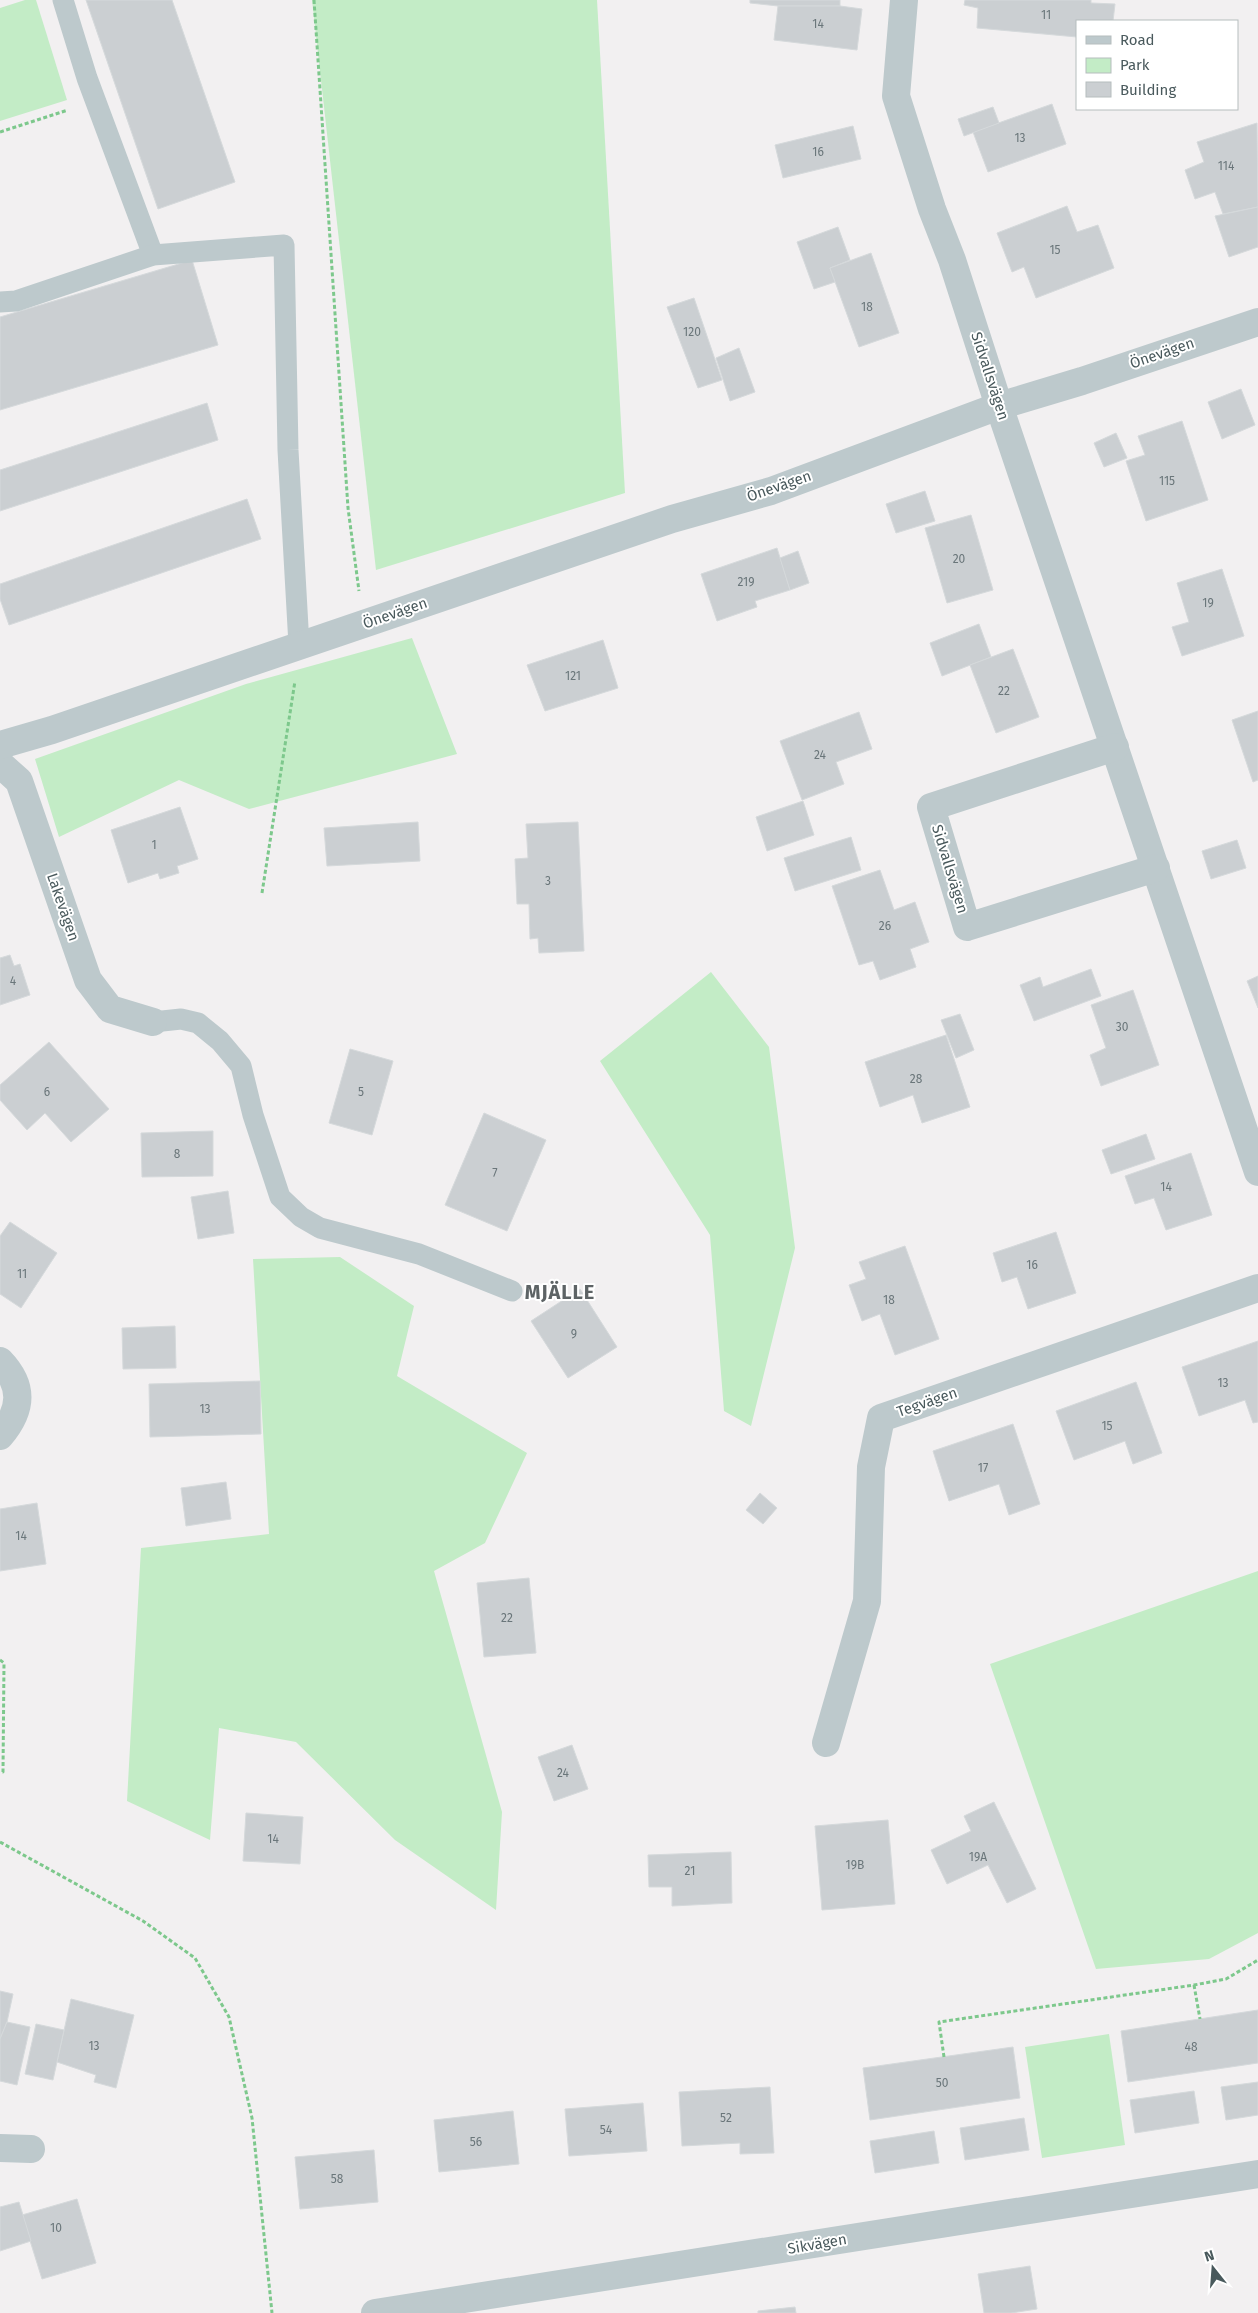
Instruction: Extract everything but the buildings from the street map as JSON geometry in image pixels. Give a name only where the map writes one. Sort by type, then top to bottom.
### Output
[{"type":"street","name":"Sidvallsvägen","points":[[904,0],[896,96],[1258,1172]]},
{"type":"street","name":"Önevägen","points":[[0,746],[672,519],[771,491],[999,406],[1258,322]]},
{"type":"street","name":"Sidvallsvägen","points":[[1115,748],[931,807],[967,927],[1156,868]]},
{"type":"street","name":"Lakevägen","points":[[0,764],[19,781],[88,980],[110,1010],[153,1022]]},
{"type":"street","name":"Tegvägen","points":[[826,1743],[867,1601],[871,1467],[881,1418],[1258,1288]]},
{"type":"street","points":[[0,1361],[12,1374],[18,1398],[11,1423],[0,1436]]},
{"type":"street","points":[[0,2148],[31,2149]]},
{"type":"street","name":"Sikvägen","points":[[375,2313],[1258,2174]]},
{"type":"lane","points":[[63,0],[95,101],[153,255]]},
{"type":"lane","points":[[0,302],[16,301],[153,255],[284,244],[288,450],[299,646]]},
{"type":"lane","points":[[153,1022],[181,1019],[198,1023],[220,1040],[240,1066],[253,1114],[280,1197],[302,1217],[320,1228],[419,1254],[512,1291]]},
{"type":"path","points":[[314,0],[348,508],[364,624]]},
{"type":"path","points":[[0,132],[95,101]]},
{"type":"path","points":[[262,893],[292,705],[299,646]]},
{"type":"path","points":[[0,1660],[4,1663],[3,1772],[0,1772]]},
{"type":"path","points":[[0,1842],[143,1921],[195,1958],[229,2017],[252,2118],[272,2313]]},
{"type":"path","points":[[944,2057],[939,2022],[1226,1979],[1258,1960]]},
{"type":"path","points":[[1194,1985],[1200,2019]]},
{"type":"green space","points":[[25,0],[36,0],[67,100],[0,121],[0,8]]},
{"type":"green space","points":[[312,0],[597,0],[625,493],[376,570]]},
{"type":"green space","points":[[412,638],[457,754],[249,809],[179,780],[59,837],[35,759],[246,684]]},
{"type":"green space","points":[[711,972],[769,1047],[795,1248],[751,1426],[724,1411],[710,1235],[600,1061]]},
{"type":"green space","points":[[340,1257],[414,1306],[397,1376],[527,1453],[485,1543],[434,1571],[502,1812],[496,1910],[395,1840],[296,1742],[219,1728],[210,1840],[127,1801],[141,1548],[269,1534],[253,1259]]},
{"type":"green space","points":[[1258,1571],[1258,1933],[1209,1959],[1096,1969],[990,1664]]},
{"type":"green space","points":[[1109,2034],[1125,2145],[1042,2158],[1025,2047]]},
{"type":"district","name":"MJÄLLE","points":[[560,1292]]}]
